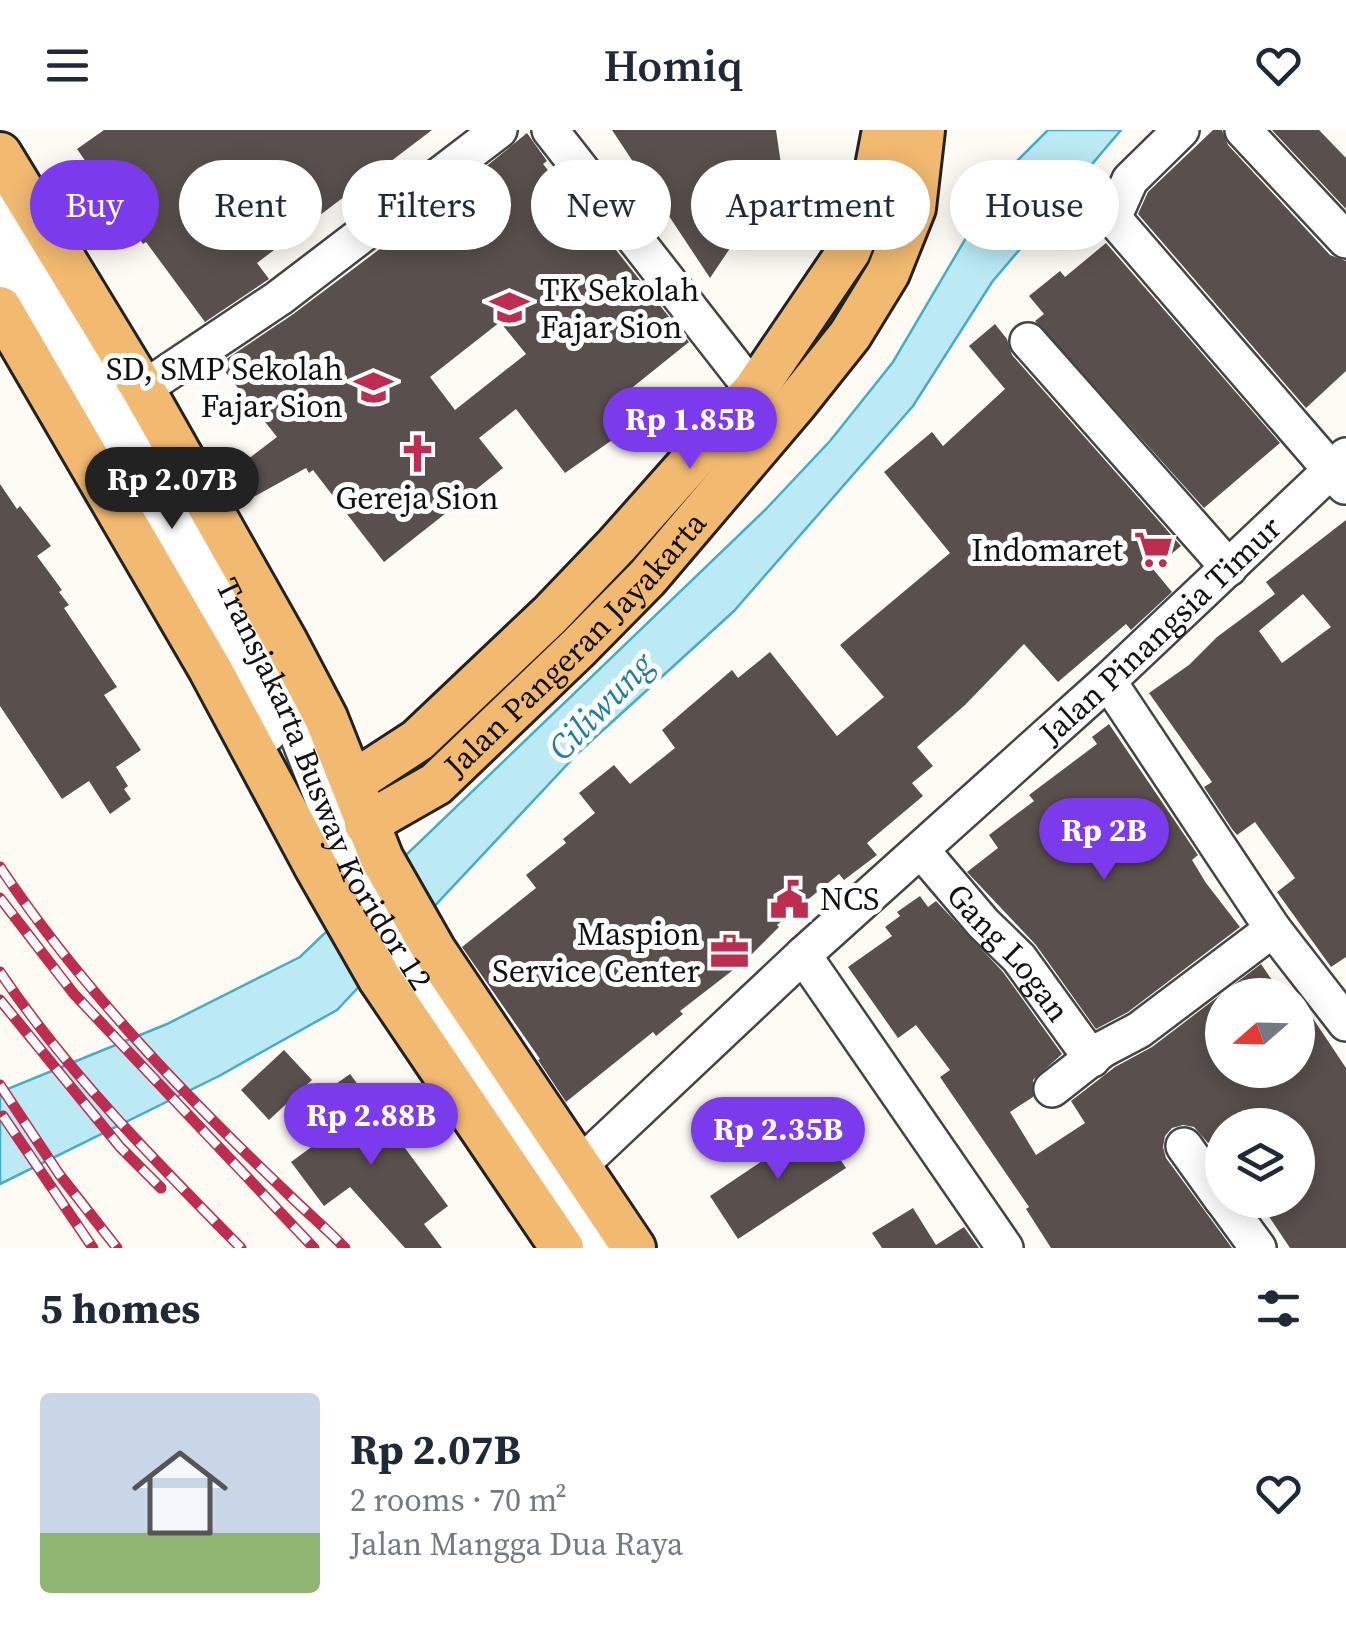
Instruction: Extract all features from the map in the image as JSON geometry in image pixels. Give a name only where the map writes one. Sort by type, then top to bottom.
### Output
[{"type":"main road","name":"Jalan Pangeran Jayakarta","points":[[352,784],[422,736],[550,615],[754,391],[849,251],[872,192],[884,130]]},
{"type":"main road","name":"Jalan Pangeran Jayakarta","points":[[356,860],[647,578],[850,335],[888,272],[914,208],[924,130]]},
{"type":"main road","points":[[0,154],[142,389],[326,718],[352,784],[356,860],[405,962],[562,1248]]},
{"type":"main road","points":[[0,308],[278,793],[356,860],[405,962],[578,1166],[634,1248]]},
{"type":"main road","points":[[617,545],[647,578]]},
{"type":"street","points":[[142,389],[279,298],[499,130]]},
{"type":"street","points":[[550,130],[754,391]]},
{"type":"street","points":[[1181,130],[1130,180],[1113,218],[1341,470]]},
{"type":"street","points":[[1244,130],[1346,240]]},
{"type":"street","name":"Transjakarta Busway Koridor 12","points":[[0,208],[225,580],[356,860]]},
{"type":"street","points":[[0,255],[117,449],[193,587],[272,743],[280,776],[278,793]]},
{"type":"street","points":[[1028,341],[1229,568]]},
{"type":"street","name":"Jalan Pinangsia Timur","points":[[578,1166],[803,955],[1341,470]]},
{"type":"street","points":[[1108,681],[1274,929],[1346,1023]]},
{"type":"street","name":"Gang Logan","points":[[920,850],[982,924],[1019,958],[1092,1059]]},
{"type":"street","points":[[1052,1089],[1103,1048],[1139,1030],[1274,929]]},
{"type":"street","points":[[803,955],[1005,1248]]},
{"type":"street","name":"Transjakarta Busway Koridor 12","points":[[405,962],[600,1248]]},
{"type":"street","points":[[1184,1146],[1205,1175]]},
{"type":"street","points":[[1237,1218],[1258,1248]]},
{"type":"water","points":[[1048,130],[1121,130],[1096,160],[1018,160]]},
{"type":"water","name":"Ciliwung","points":[[959,250],[1019,250],[992,282],[913,406],[734,611],[579,752],[337,1010],[219,1076],[0,1184],[0,1092],[167,1024],[300,957],[765,510],[830,441],[893,362]]},
{"type":"building","points":[[104,130],[432,130],[393,160],[342,160],[342,198],[322,214],[322,160],[179,160],[179,250],[274,250],[257,263],[269,279],[205,322],[152,250],[159,250],[159,160],[85,160],[77,149]]},
{"type":"building","points":[[612,130],[776,130],[780,160],[691,160],[691,249],[671,219],[671,160],[632,160]]},
{"type":"building","points":[[1213,130],[1222,130],[1228,145],[1330,255],[1346,261],[1346,371],[1306,408],[1138,214],[1148,192]]},
{"type":"building","points":[[1272,130],[1319,130],[1346,158],[1346,209]]},
{"type":"building","points":[[527,133],[546,160],[531,160],[531,250],[616,250],[689,342],[628,391],[650,427],[630,439],[625,431],[565,473],[516,409],[479,438],[503,468],[384,562],[313,470],[309,473],[306,468],[248,500],[231,472],[277,437],[219,364],[378,250],[511,250],[511,160],[494,160]],"holes":[[[500,322],[526,354],[455,410],[430,377]]]},
{"type":"building","points":[[691,250],[729,250],[710,278]]},
{"type":"building","points":[[1098,250],[1112,250],[1280,443],[1204,508],[1035,321],[1044,314],[1029,296],[1060,271],[1065,277]]},
{"type":"building","points":[[995,324],[1007,339],[1012,355],[1181,546],[1153,569],[1172,592],[1131,630],[1126,624],[1058,682],[1024,644],[965,705],[917,747],[933,766],[912,783],[923,796],[867,843],[877,855],[844,880],[839,874],[777,925],[746,960],[680,1011],[683,1014],[656,1036],[653,1032],[566,1102],[462,947],[536,888],[526,875],[595,813],[579,793],[614,765],[630,784],[675,748],[662,730],[732,670],[738,678],[770,652],[837,736],[884,697],[840,645],[950,553],[884,472],[932,432],[943,446],[1005,389],[969,346]]},
{"type":"building","points":[[0,484],[51,546],[37,556],[62,590],[59,592],[69,605],[64,608],[117,687],[104,695],[141,750],[116,767],[131,799],[110,814],[89,781],[62,799],[0,706]]},
{"type":"building","points":[[1346,520],[1346,957],[1331,967],[1277,892],[1295,878],[1255,822],[1237,835],[1232,829],[1204,787],[1212,782],[1149,693],[1275,594],[1266,582]],"holes":[[[1303,594],[1331,627],[1282,663],[1259,631]]]},
{"type":"building","points":[[1109,724],[1198,855],[1192,860],[1206,883],[1240,927],[1128,1012],[1096,1029],[1036,945],[967,872],[998,848],[989,835],[1034,801],[1029,795],[1097,744],[1092,737]]},
{"type":"building","points":[[920,896],[928,907],[936,901],[1003,972],[1062,1054],[1033,1080],[1033,1097],[1010,1112],[1036,1155],[1085,1123],[1071,1101],[1205,1007],[1205,1088],[1315,1088],[1315,1022],[1346,1068],[1346,1248],[1290,1248],[1270,1218],[1315,1218],[1315,1108],[1205,1108],[1205,1140],[1194,1127],[1183,1125],[1172,1128],[1163,1147],[1166,1158],[1205,1211],[1205,1218],[1210,1218],[1232,1248],[1051,1248],[1026,1209],[1029,1207],[940,1077],[950,1070],[916,1025],[898,1038],[848,967],[892,936],[885,927],[900,916],[897,912]]},
{"type":"building","points":[[1261,964],[1270,978],[1243,978]]},
{"type":"building","points":[[284,1050],[312,1080],[269,1120],[241,1090]]},
{"type":"building","points":[[350,1074],[448,1206],[424,1224],[442,1248],[405,1248],[350,1187],[324,1206],[291,1162],[340,1126],[319,1096]]},
{"type":"building","points":[[817,1124],[846,1168],[738,1239],[710,1196]]},
{"type":"building","points":[[913,1208],[936,1245],[964,1227],[979,1248],[882,1248],[872,1233]]},
{"type":"railway","points":[[0,867],[63,953],[133,1036],[345,1248]]},
{"type":"railway","points":[[0,898],[74,994],[314,1248]]},
{"type":"railway","points":[[0,972],[83,1081],[241,1248]]},
{"type":"railway","points":[[0,1000],[120,1147],[161,1188]]},
{"type":"railway","points":[[0,1085],[59,1174],[117,1248]]},
{"type":"railway","points":[[3,1116],[93,1248]]},
{"type":"place","name":"TK Sekolah Fajar Sion","points":[[510,308]]},
{"type":"place","name":"SD, SMP Sekolah Fajar Sion","points":[[373,387]]},
{"type":"place","name":"Gereja Sion","points":[[417,453]]},
{"type":"place","name":"Indomaret","points":[[1153,550]]},
{"type":"place","name":"NCS","points":[[790,899]]},
{"type":"place","name":"Maspion Service Center","points":[[730,952]]}]
